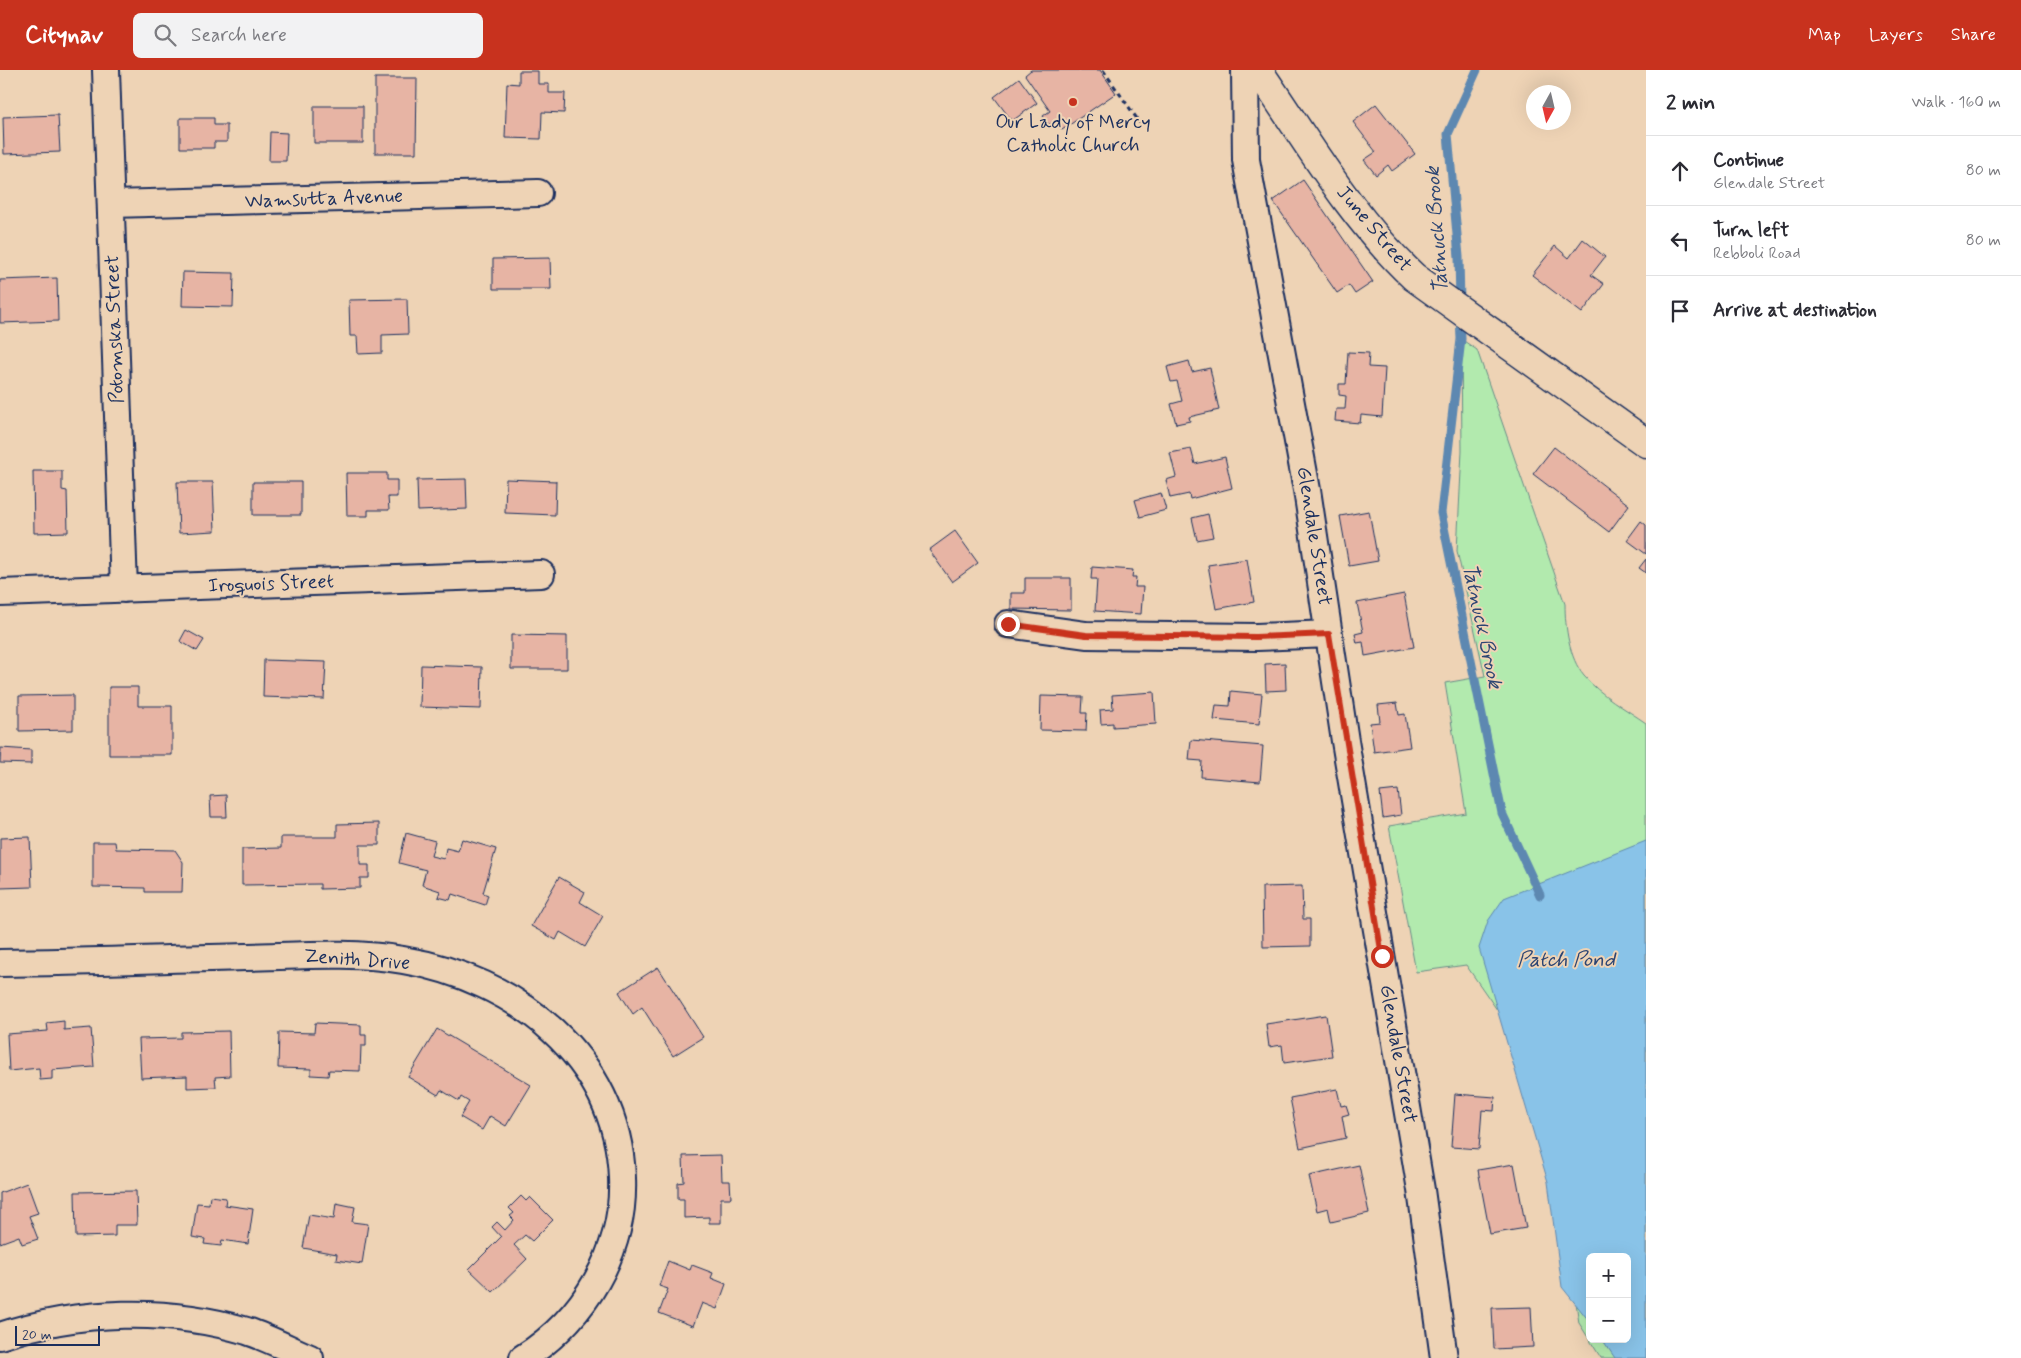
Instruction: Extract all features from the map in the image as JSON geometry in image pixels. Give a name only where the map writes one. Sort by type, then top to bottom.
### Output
[{"type":"street","name":"Potomska Street","points":[[106,70],[124,589]]},
{"type":"street","name":"Glendale Street","points":[[1245,70],[1246,160],[1307,490],[1421,1190],[1444,1358]]},
{"type":"street","name":"June Street","points":[[1258,70],[1357,213],[1398,262],[1414,277],[1646,443]]},
{"type":"street","name":"Wamsutta Avenue","points":[[111,204],[538,193]]},
{"type":"street","name":"Iroquois Street","points":[[0,593],[541,574]]},
{"type":"street","points":[[1008,624],[1086,635],[1256,637],[1329,634]]},
{"type":"street","name":"Zenith Drive","points":[[0,963],[316,955],[370,956],[403,960],[466,976],[499,990],[526,1008],[566,1044],[596,1084],[615,1130],[622,1179],[617,1228],[600,1275],[588,1296],[573,1316],[556,1334],[522,1358]]},
{"type":"street","points":[[0,1336],[28,1326],[83,1316],[151,1315],[212,1322],[247,1332],[310,1358]]},
{"type":"path","points":[[1103,70],[1140,123]]},
{"type":"green space","points":[[1461,339],[1477,350],[1565,604],[1567,632],[1571,651],[1579,669],[1590,683],[1646,723],[1646,1358],[1601,1358],[1592,1343],[1631,1343],[1631,1253],[1586,1253],[1586,1334],[1579,1323],[1564,1220],[1502,1017],[1466,965],[1416,972],[1389,826],[1466,813],[1445,683],[1485,676],[1457,551],[1462,451]]},
{"type":"water","name":"Patch Pond","points":[[1646,841],[1646,1358],[1615,1358],[1605,1343],[1631,1343],[1631,1253],[1586,1253],[1586,1317],[1562,1287],[1548,1182],[1479,948],[1488,921],[1504,898]]},
{"type":"building","name":"Our Lady of Mercy Catholic Church","points":[[1031,70],[1100,70],[1116,93],[1062,130],[1055,120],[1049,125],[1043,116],[1050,111],[1025,75]]},
{"type":"building","points":[[519,71],[538,71],[538,84],[549,84],[549,93],[565,93],[564,113],[542,112],[541,139],[505,138],[507,83],[519,84]]},
{"type":"building","points":[[375,78],[417,78],[416,153],[375,153]]},
{"type":"building","points":[[1019,78],[1037,103],[1012,121],[994,97]]},
{"type":"building","points":[[1376,104],[1415,154],[1392,171],[1388,165],[1376,175],[1364,160],[1376,152],[1353,122]]},
{"type":"building","points":[[314,106],[363,106],[363,143],[314,143]]},
{"type":"building","points":[[58,115],[60,152],[4,154],[3,117]]},
{"type":"building","points":[[180,118],[214,118],[214,125],[227,125],[227,142],[214,142],[214,148],[180,148]]},
{"type":"building","points":[[270,132],[287,133],[286,161],[269,161]]},
{"type":"building","points":[[1303,180],[1373,282],[1355,294],[1349,285],[1337,293],[1273,201]]},
{"type":"building","points":[[1583,239],[1605,257],[1591,275],[1604,284],[1582,313],[1532,275],[1555,246],[1569,258]]},
{"type":"building","points":[[550,258],[551,289],[493,289],[493,259]]},
{"type":"building","points":[[183,272],[234,273],[233,307],[182,306]]},
{"type":"building","points":[[57,278],[58,321],[0,323],[0,280]]},
{"type":"building","points":[[407,299],[408,334],[382,335],[382,353],[358,354],[357,336],[350,336],[349,300]]},
{"type":"building","points":[[1348,352],[1369,353],[1368,367],[1385,368],[1382,417],[1361,415],[1360,423],[1335,421],[1336,409],[1345,409],[1346,396],[1339,395],[1339,384],[1346,384]]},
{"type":"building","points":[[1189,361],[1192,372],[1210,368],[1219,410],[1189,417],[1190,421],[1176,424],[1171,404],[1182,401],[1177,381],[1171,382],[1167,367]]},
{"type":"building","points":[[1554,447],[1629,505],[1609,532],[1533,474]]},
{"type":"building","points":[[1191,449],[1195,464],[1225,457],[1232,488],[1190,499],[1189,494],[1170,498],[1166,480],[1176,477],[1170,453]]},
{"type":"building","points":[[33,471],[62,471],[62,490],[67,491],[68,532],[34,533]]},
{"type":"building","points":[[346,473],[387,473],[387,480],[397,480],[397,497],[388,497],[389,510],[368,510],[368,516],[347,516]]},
{"type":"building","points":[[466,479],[467,509],[418,511],[417,480]]},
{"type":"building","points":[[506,479],[556,481],[555,515],[505,513]]},
{"type":"building","points":[[177,482],[213,482],[215,531],[179,533]]},
{"type":"building","points":[[253,482],[301,482],[301,515],[253,515]]},
{"type":"building","points":[[1161,493],[1166,510],[1140,517],[1135,500]]},
{"type":"building","points":[[1369,511],[1378,561],[1349,566],[1340,516]]},
{"type":"building","points":[[1208,514],[1213,537],[1197,540],[1192,518]]},
{"type":"building","points":[[1641,521],[1646,525],[1646,554],[1627,540]]},
{"type":"building","points":[[955,531],[978,563],[952,582],[929,550]]},
{"type":"building","points":[[1247,559],[1254,602],[1216,609],[1208,565]]},
{"type":"building","points":[[1646,559],[1646,573],[1639,568]]},
{"type":"building","points":[[1092,567],[1133,570],[1132,577],[1136,577],[1135,587],[1143,587],[1141,614],[1095,611],[1097,579],[1091,579]]},
{"type":"building","points":[[1025,578],[1071,578],[1071,610],[1011,609],[1011,593],[1025,593]]},
{"type":"building","points":[[1404,594],[1414,647],[1365,656],[1363,642],[1357,643],[1355,634],[1363,632],[1357,603]]},
{"type":"building","points":[[186,630],[204,640],[197,651],[180,641]]},
{"type":"building","points":[[511,635],[567,636],[567,669],[511,669]]},
{"type":"building","points":[[264,660],[326,662],[324,699],[263,697]]},
{"type":"building","points":[[1285,663],[1286,690],[1266,691],[1265,664]]},
{"type":"building","points":[[421,665],[482,667],[481,709],[420,707]]},
{"type":"building","points":[[109,687],[138,687],[138,706],[172,706],[172,755],[109,755]]},
{"type":"building","points":[[1231,691],[1262,694],[1259,724],[1214,720],[1216,705],[1230,706]]},
{"type":"building","points":[[1154,692],[1156,724],[1113,727],[1113,723],[1101,724],[1100,710],[1113,709],[1112,695]]},
{"type":"building","points":[[73,695],[73,730],[19,731],[19,696]]},
{"type":"building","points":[[1041,696],[1083,697],[1082,713],[1087,713],[1086,731],[1040,730]]},
{"type":"building","points":[[1397,703],[1399,715],[1405,714],[1410,747],[1374,752],[1370,723],[1380,722],[1378,705]]},
{"type":"building","points":[[1191,740],[1263,746],[1260,782],[1201,777],[1202,761],[1189,760]]},
{"type":"building","points":[[1,748],[31,750],[31,764],[0,763]]},
{"type":"building","points":[[1398,790],[1401,815],[1383,818],[1380,792]]},
{"type":"building","points":[[226,795],[227,817],[211,817],[210,796]]},
{"type":"building","points":[[379,823],[379,845],[360,845],[360,865],[369,865],[369,878],[360,878],[360,888],[320,889],[320,884],[242,885],[242,849],[281,848],[281,837],[337,837],[337,824]]},
{"type":"building","points":[[406,833],[435,841],[431,856],[444,859],[446,848],[458,851],[462,839],[496,849],[483,893],[488,895],[485,905],[452,894],[450,900],[438,897],[440,891],[422,885],[426,870],[399,863]]},
{"type":"building","points":[[30,837],[32,887],[0,888],[0,838]]},
{"type":"building","points":[[93,842],[115,842],[116,849],[175,850],[183,862],[182,892],[145,892],[145,888],[93,887]]},
{"type":"building","points":[[559,877],[585,892],[580,902],[603,916],[585,947],[560,932],[556,940],[531,926]]},
{"type":"building","points":[[1302,886],[1303,919],[1310,919],[1310,946],[1263,947],[1262,887]]},
{"type":"building","points":[[658,967],[703,1037],[673,1056],[642,1007],[633,1014],[619,992]]},
{"type":"building","points":[[1326,1015],[1332,1056],[1284,1063],[1282,1045],[1269,1047],[1266,1024]]},
{"type":"building","points":[[64,1021],[64,1030],[91,1028],[94,1067],[52,1070],[52,1079],[40,1080],[39,1068],[9,1071],[7,1034],[48,1031],[47,1023]]},
{"type":"building","points":[[315,1023],[361,1025],[361,1035],[366,1035],[366,1046],[361,1046],[360,1071],[329,1070],[328,1076],[311,1075],[311,1069],[278,1068],[279,1032],[314,1033]]},
{"type":"building","points":[[437,1029],[531,1085],[506,1126],[490,1116],[482,1130],[460,1117],[469,1102],[461,1097],[459,1101],[441,1090],[438,1095],[408,1077]]},
{"type":"building","points":[[229,1031],[230,1076],[215,1077],[216,1087],[187,1088],[187,1076],[141,1078],[139,1039],[181,1038],[181,1032]]},
{"type":"building","points":[[1337,1089],[1341,1106],[1346,1105],[1349,1114],[1342,1116],[1346,1138],[1300,1148],[1290,1098]]},
{"type":"building","points":[[1455,1094],[1495,1097],[1494,1111],[1482,1110],[1479,1149],[1451,1147]]},
{"type":"building","points":[[721,1155],[722,1181],[730,1181],[731,1198],[721,1198],[721,1223],[709,1223],[709,1217],[684,1218],[684,1199],[678,1199],[678,1183],[684,1182],[683,1156]]},
{"type":"building","points":[[1514,1164],[1526,1228],[1490,1234],[1478,1170]]},
{"type":"building","points":[[1359,1165],[1369,1213],[1331,1222],[1328,1208],[1317,1211],[1309,1176]]},
{"type":"building","points":[[27,1183],[38,1213],[29,1216],[38,1239],[22,1244],[19,1236],[0,1243],[0,1193]]},
{"type":"building","points":[[136,1191],[137,1225],[115,1225],[115,1236],[76,1237],[75,1192]]},
{"type":"building","points":[[210,1196],[226,1198],[225,1205],[253,1209],[248,1244],[222,1240],[221,1246],[204,1244],[205,1239],[192,1237],[197,1203],[209,1204]]},
{"type":"building","points":[[521,1196],[526,1201],[530,1197],[553,1220],[532,1241],[525,1235],[514,1245],[527,1259],[493,1292],[469,1269],[501,1237],[492,1227],[497,1222],[505,1230],[514,1220],[510,1216],[514,1213],[509,1208]]},
{"type":"building","points":[[336,1203],[355,1207],[352,1222],[368,1224],[362,1264],[336,1260],[337,1254],[303,1248],[309,1215],[334,1219]]},
{"type":"building","points":[[668,1261],[690,1270],[692,1265],[713,1273],[711,1278],[726,1284],[717,1309],[702,1303],[693,1326],[659,1313],[668,1289],[659,1286]]},
{"type":"building","points":[[1531,1307],[1533,1347],[1494,1349],[1492,1308]]},
{"type":"waterway","name":"Tatnuck Brook","points":[[1460,303],[1459,257],[1448,134],[1477,70]]},
{"type":"waterway","name":"Tatnuck Brook","points":[[1460,316],[1461,339],[1441,513],[1502,813],[1540,895]]},
{"type":"place","name":"Our Lady of Mercy Catholic Church","points":[[1073,102]]},
{"type":"route","points":[[1008,624],[1086,635],[1256,637],[1329,634],[1382,956]]}]
